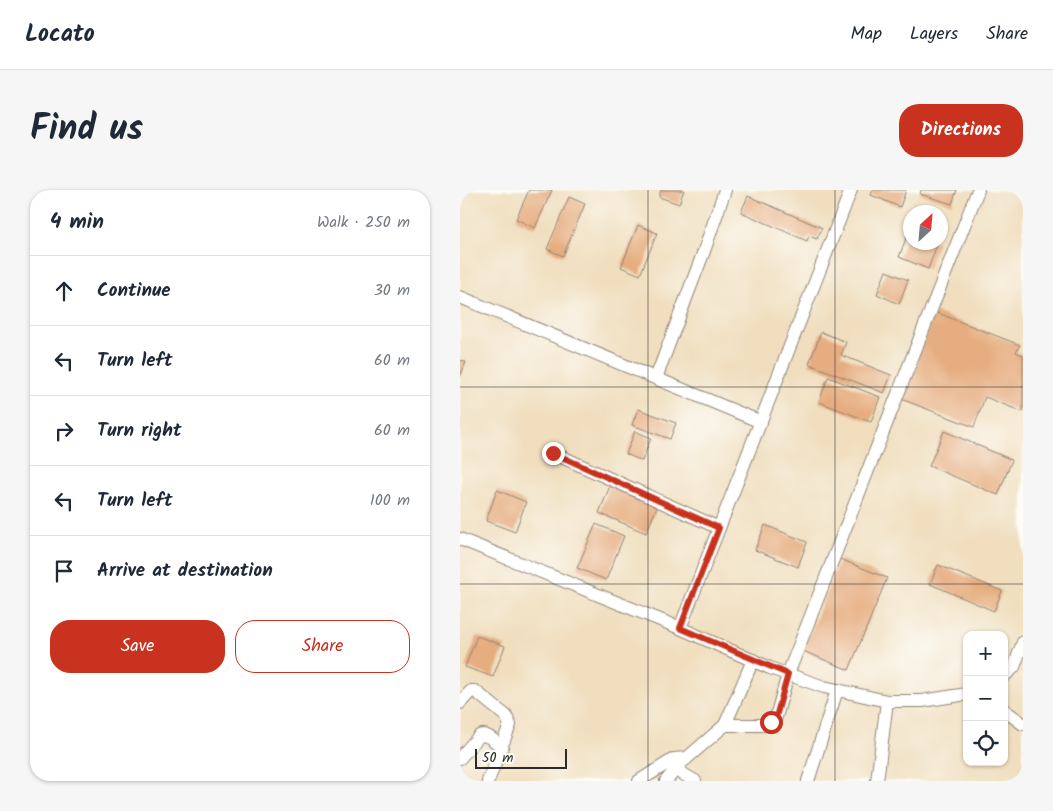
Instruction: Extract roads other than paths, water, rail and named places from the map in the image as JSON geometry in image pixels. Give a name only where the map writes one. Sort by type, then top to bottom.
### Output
[{"type":"street","points":[[656,378],[704,251],[724,190]]},
{"type":"street","points":[[680,628],[851,190]]},
{"type":"street","points":[[725,725],[765,725],[776,717],[788,674],[978,190]]},
{"type":"street","points":[[460,297],[761,422]]},
{"type":"street","points":[[553,453],[719,528]]},
{"type":"street","points":[[460,539],[680,628],[753,660],[837,690],[887,701],[922,701],[963,695]]},
{"type":"street","points":[[1008,672],[1014,667],[1023,642]]},
{"type":"street","points":[[666,781],[687,758],[725,725],[753,660]]},
{"type":"street","points":[[460,704],[470,690],[475,691],[506,716],[510,725],[488,781]]},
{"type":"street","points":[[808,781],[837,690]]},
{"type":"street","points":[[877,781],[887,701]]},
{"type":"street","points":[[1008,713],[1023,724]]},
{"type":"street","points":[[460,758],[482,735],[486,735],[502,747]]},
{"type":"street","points":[[639,781],[674,759],[687,758]]},
{"type":"street","points":[[676,770],[695,781]]}]
